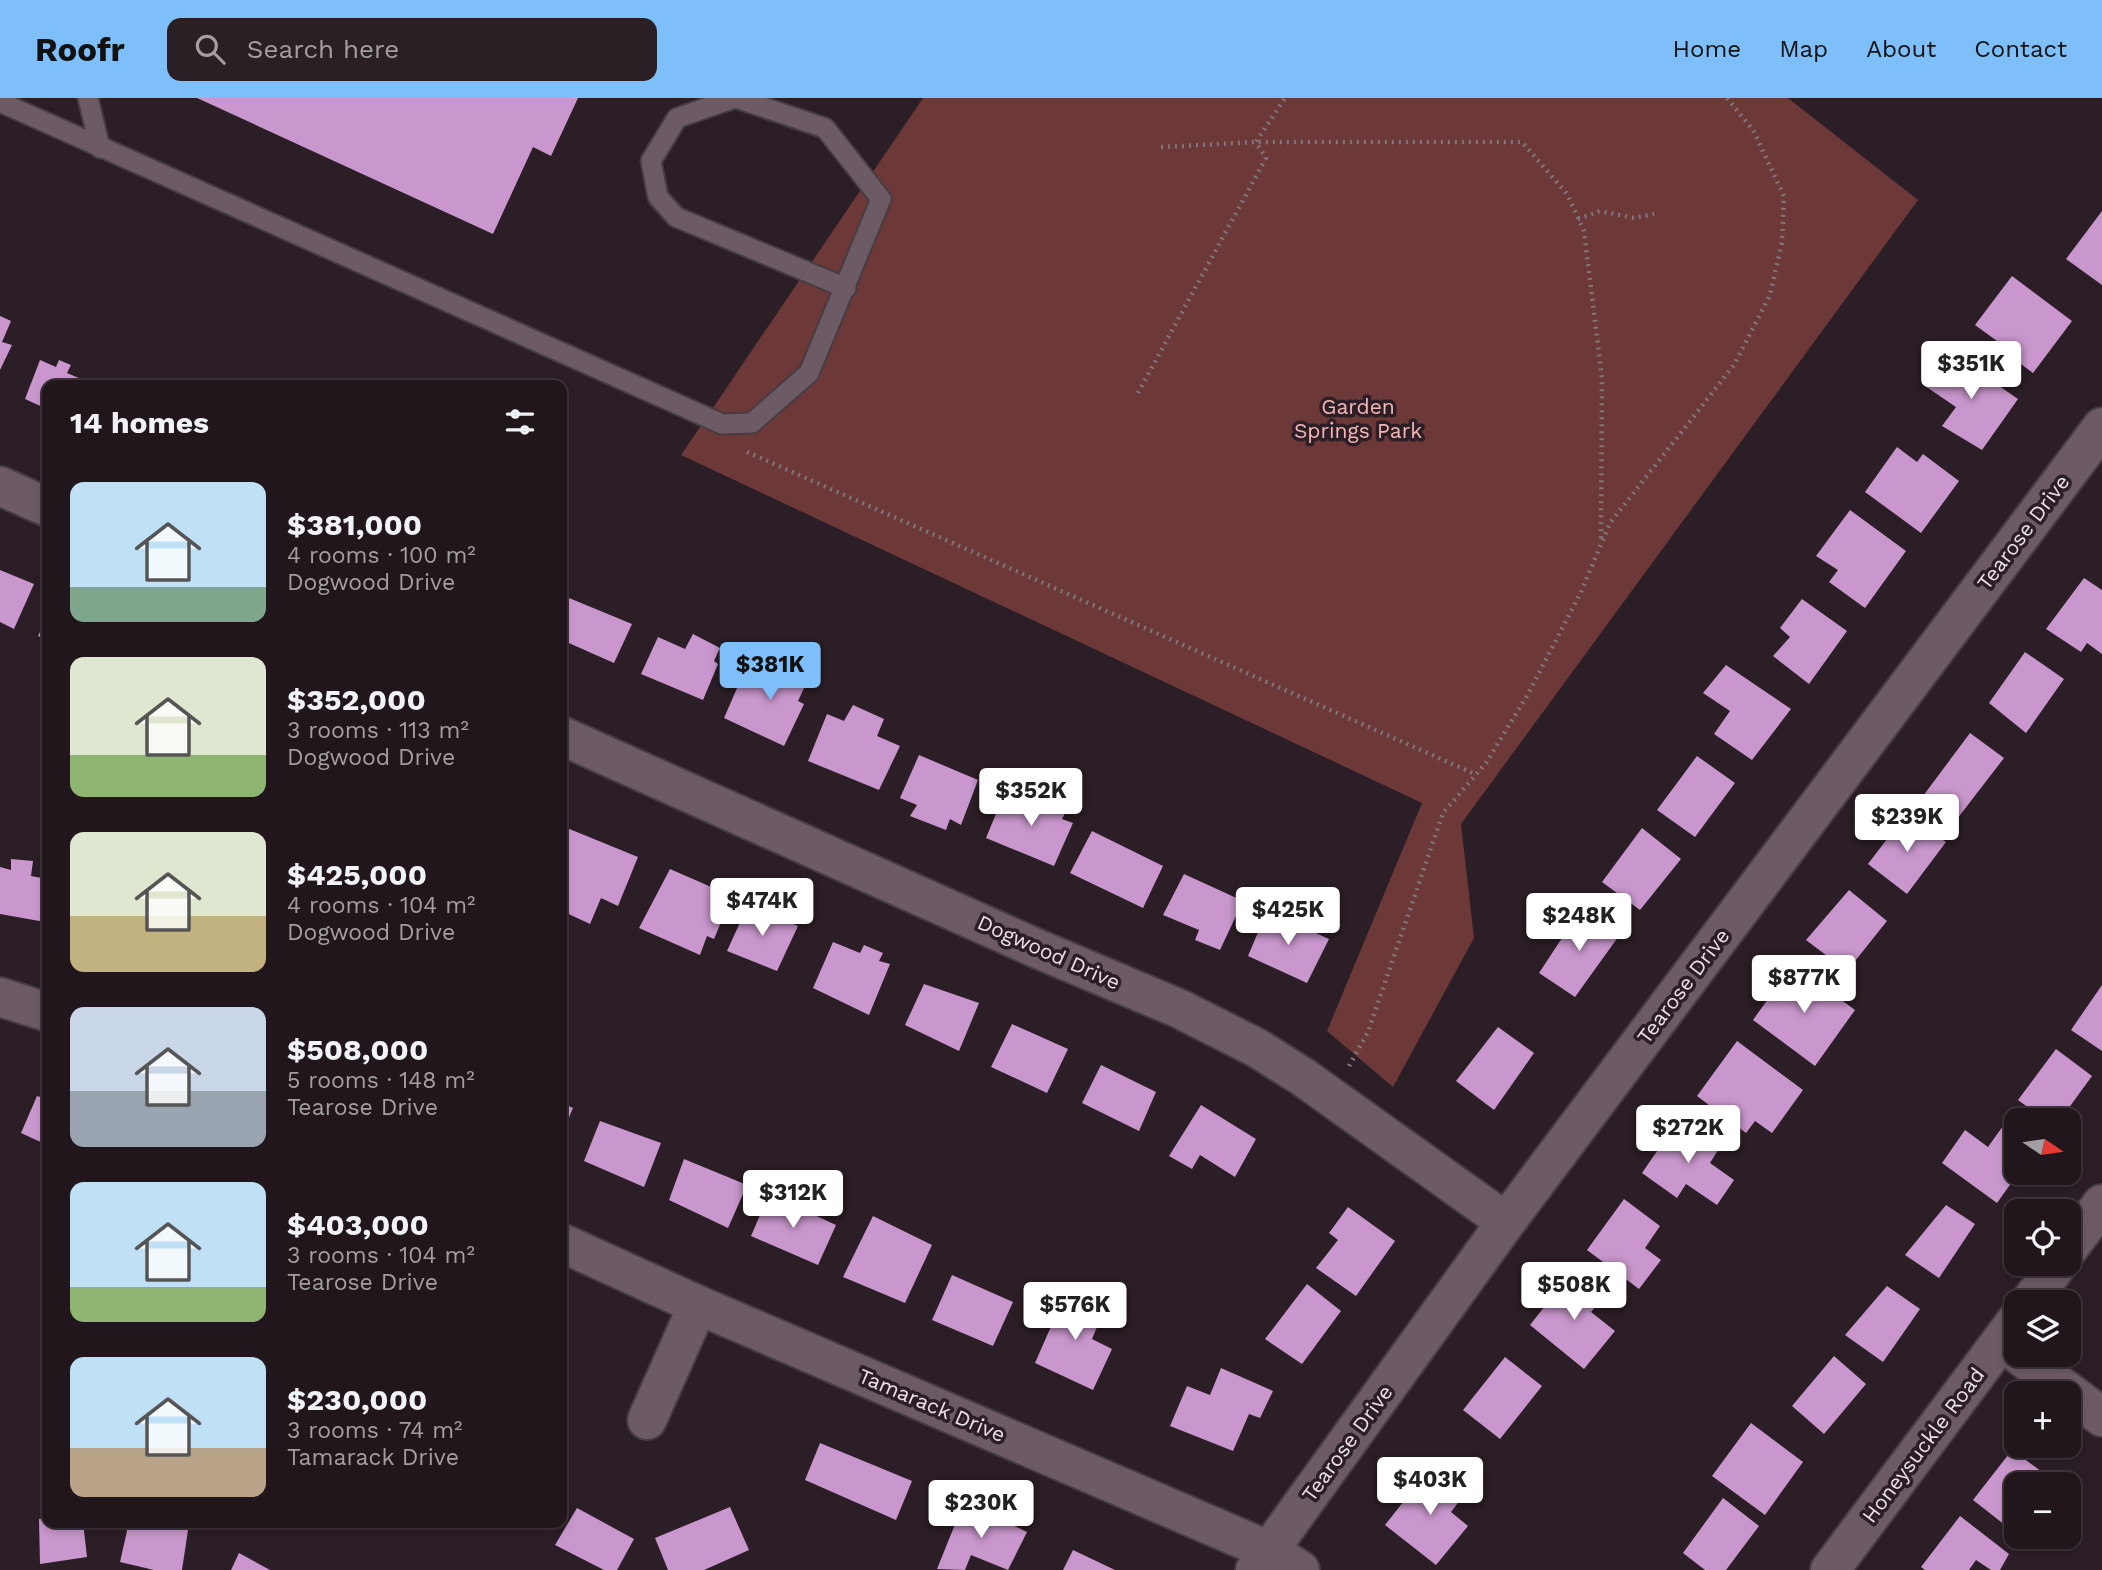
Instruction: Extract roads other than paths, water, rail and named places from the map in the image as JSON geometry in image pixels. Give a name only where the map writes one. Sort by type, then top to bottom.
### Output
[{"type":"street","name":"Tearose Drive","points":[[1275,1564],[1506,1222],[2102,427]]},
{"type":"street","points":[[0,486],[42,505]]},
{"type":"street","name":"Dogwood Drive","points":[[567,738],[1038,949],[1180,1009],[1257,1048],[1506,1222]]},
{"type":"street","points":[[0,998],[42,1011]]},
{"type":"street","points":[[2081,1232],[2102,1204]]},
{"type":"street","name":"Tamarack Drive","points":[[567,1245],[1275,1564]]},
{"type":"street","points":[[647,1420],[698,1305]]},
{"type":"street","name":"Honeysuckle Road","points":[[1830,1570],[2004,1353]]},
{"type":"street","points":[[2043,1367],[2102,1416]]},
{"type":"lane","points":[[88,98],[100,148]]},
{"type":"lane","points":[[0,102],[722,424],[752,423],[809,373],[846,288],[881,199],[825,128],[735,98],[677,118],[650,161],[658,197],[676,217],[846,288]]},
{"type":"park label","name":"Garden Springs Park","points":[[1358,418]]}]
